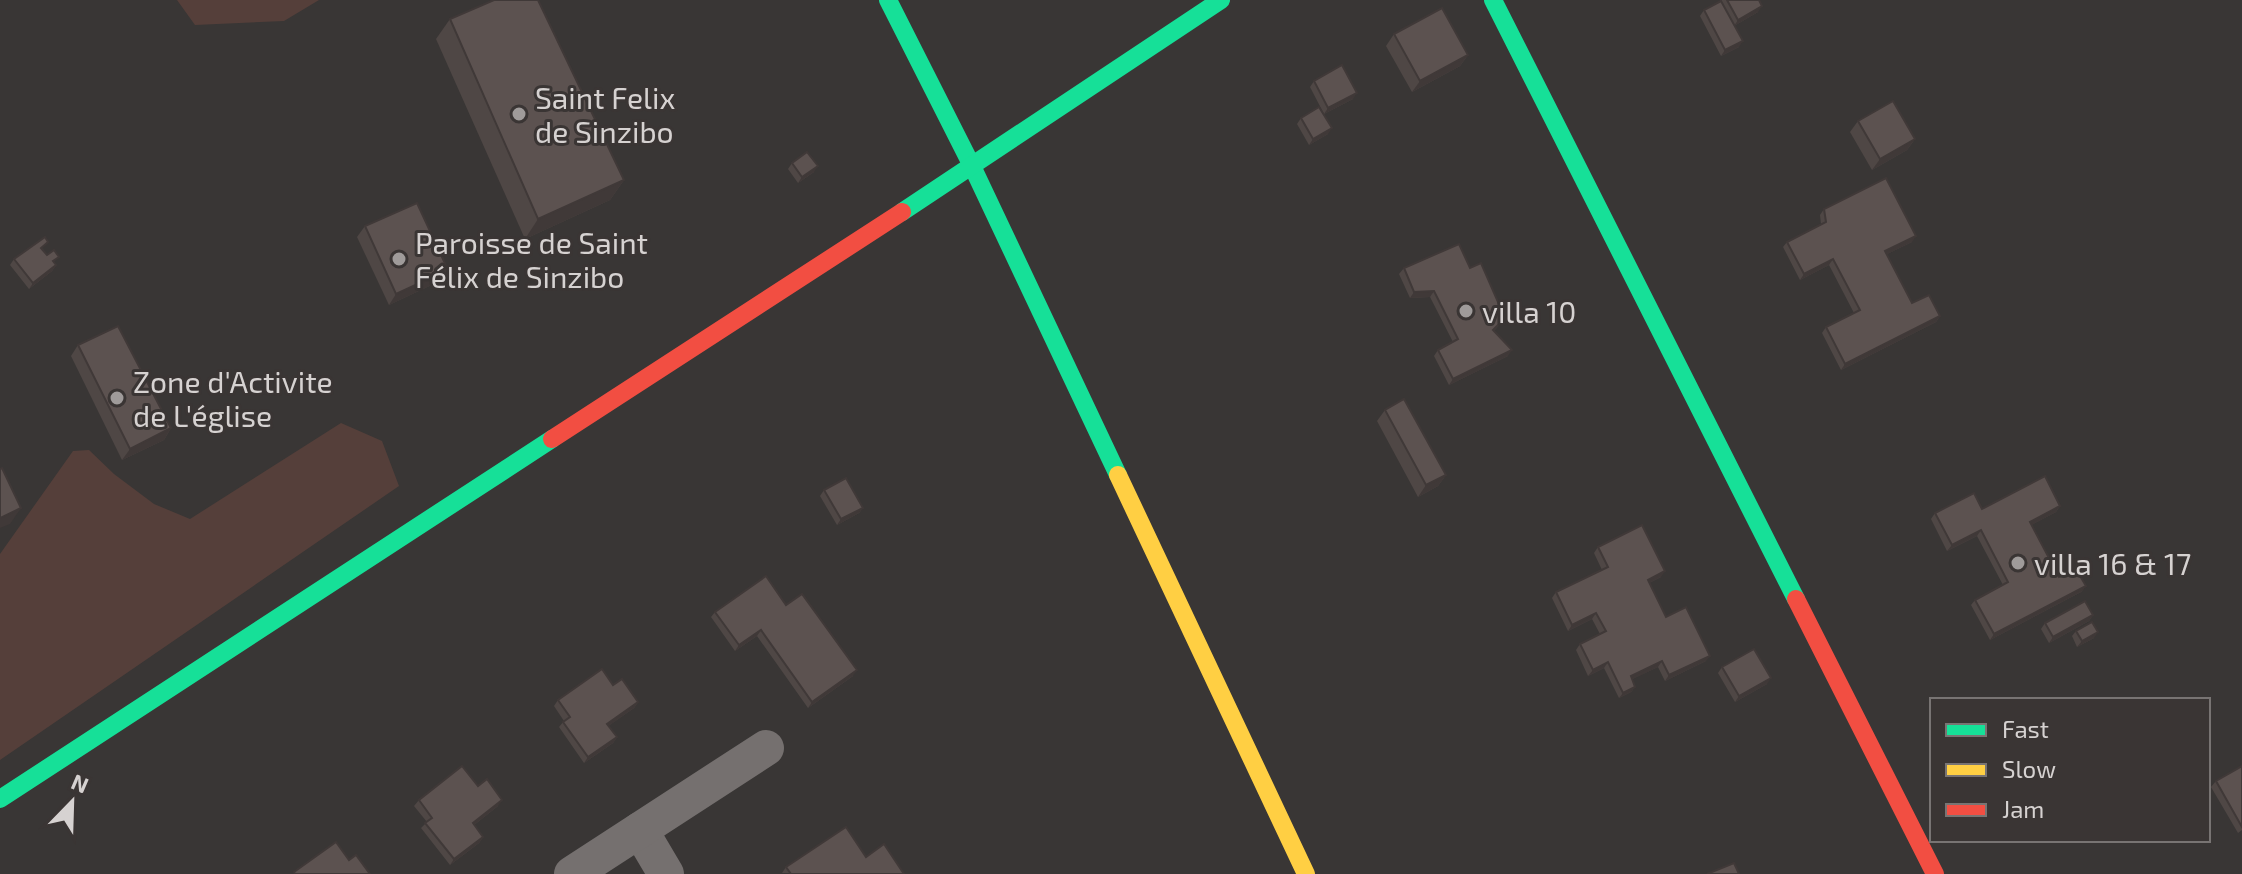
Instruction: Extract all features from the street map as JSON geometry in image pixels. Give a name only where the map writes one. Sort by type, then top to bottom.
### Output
[{"type":"street","points":[[888,0],[972,166],[1306,874]]},
{"type":"street","points":[[0,799],[972,166],[1221,0]]},
{"type":"street","points":[[1493,0],[1935,874]]},
{"type":"street","points":[[572,874],[766,748]]},
{"type":"street","points":[[640,830],[666,874]]},
{"type":"shaded area","points":[[177,0],[319,0],[284,21],[195,25]]},
{"type":"shaded area","points":[[341,423],[382,441],[399,486],[0,760],[0,554],[73,451],[89,450],[114,474],[154,504],[190,519]]},
{"type":"building","name":"Saint Felix de Sinzibo","points":[[494,0],[538,0],[624,180],[538,219],[450,19]]},
{"type":"building","points":[[1727,0],[1759,0],[1762,6],[1738,20]]},
{"type":"building","points":[[1721,1],[1743,41],[1725,50],[1704,10]]},
{"type":"building","points":[[1442,8],[1468,55],[1420,81],[1394,34]]},
{"type":"building","points":[[1342,65],[1357,93],[1328,108],[1314,81]]},
{"type":"building","points":[[1893,101],[1915,139],[1880,159],[1858,121]]},
{"type":"building","points":[[1319,107],[1332,128],[1313,139],[1301,118]]},
{"type":"building","points":[[807,152],[818,166],[802,177],[792,163]]},
{"type":"building","points":[[1886,178],[1916,236],[1885,251],[1912,303],[1929,295],[1940,316],[1845,364],[1826,327],[1860,310],[1833,259],[1804,274],[1787,242],[1826,222],[1824,209]]},
{"type":"building","name":"Paroisse de Saint Félix de Sinzibo","points":[[417,203],[448,270],[396,294],[365,226]]},
{"type":"building","points":[[45,237],[48,242],[41,248],[47,255],[54,250],[59,257],[53,261],[56,265],[33,283],[14,259]]},
{"type":"building","name":"villa 10","points":[[1459,244],[1470,268],[1481,263],[1505,318],[1493,330],[1512,350],[1453,379],[1438,350],[1458,339],[1434,291],[1414,292],[1404,268]]},
{"type":"building","name":"Zone d'Activite de L'église","points":[[118,326],[171,428],[130,449],[78,345]]},
{"type":"building","points":[[1404,399],[1446,475],[1426,485],[1385,410]]},
{"type":"building","points":[[0,469],[21,508],[0,518]]},
{"type":"building","name":"villa 16 & 17","points":[[2045,476],[2060,506],[2030,522],[2059,577],[2076,569],[2086,586],[1994,634],[1975,600],[2008,582],[1981,530],[1952,545],[1935,513],[1974,493],[1982,509]]},
{"type":"building","points":[[846,478],[863,508],[841,519],[824,490]]},
{"type":"building","points":[[1642,525],[1665,571],[1648,580],[1666,617],[1686,607],[1710,656],[1669,675],[1662,661],[1631,676],[1635,687],[1623,693],[1608,662],[1593,670],[1580,644],[1606,631],[1596,613],[1572,625],[1556,592],[1608,567],[1598,547]]},
{"type":"building","points":[[766,576],[786,605],[802,594],[857,670],[812,702],[761,630],[739,645],[715,612]]},
{"type":"building","points":[[2085,601],[2093,615],[2053,637],[2045,623]]},
{"type":"building","points":[[2092,622],[2098,632],[2082,641],[2076,631]]},
{"type":"building","points":[[1754,649],[1771,678],[1739,696],[1722,667]]},
{"type":"building","points":[[602,669],[613,685],[622,679],[638,702],[607,724],[617,737],[588,757],[563,722],[570,717],[558,700]]},
{"type":"building","points":[[462,766],[478,786],[487,779],[502,800],[473,823],[483,837],[454,859],[425,823],[432,818],[419,800]]},
{"type":"building","points":[[2242,766],[2242,827],[2216,781]]},
{"type":"building","points":[[846,827],[866,857],[884,844],[904,874],[791,874],[786,867]]},
{"type":"building","points":[[336,842],[349,860],[356,855],[370,874],[295,874],[294,872]]},
{"type":"building","points":[[1734,863],[1739,874],[1707,874]]},
{"type":"traffic: fast","points":[[888,0],[972,166],[1118,475]]},
{"type":"traffic: fast","points":[[902,212],[1221,0]]},
{"type":"traffic: fast","points":[[1493,0],[1796,599]]},
{"type":"traffic: fast","points":[[0,799],[552,439]]},
{"type":"traffic: slow","points":[[1118,475],[1306,874]]},
{"type":"traffic: jam","points":[[552,439],[902,212]]},
{"type":"traffic: jam","points":[[1796,599],[1935,874]]},
{"type":"place","name":"Saint Felix de Sinzibo","points":[[519,114]]},
{"type":"place","name":"Paroisse de Saint Félix de Sinzibo","points":[[399,259]]},
{"type":"place","name":"villa 10","points":[[1466,311]]},
{"type":"place","name":"Zone d'Activite de L'église","points":[[117,398]]},
{"type":"place","name":"villa 16 & 17","points":[[2018,563]]}]
